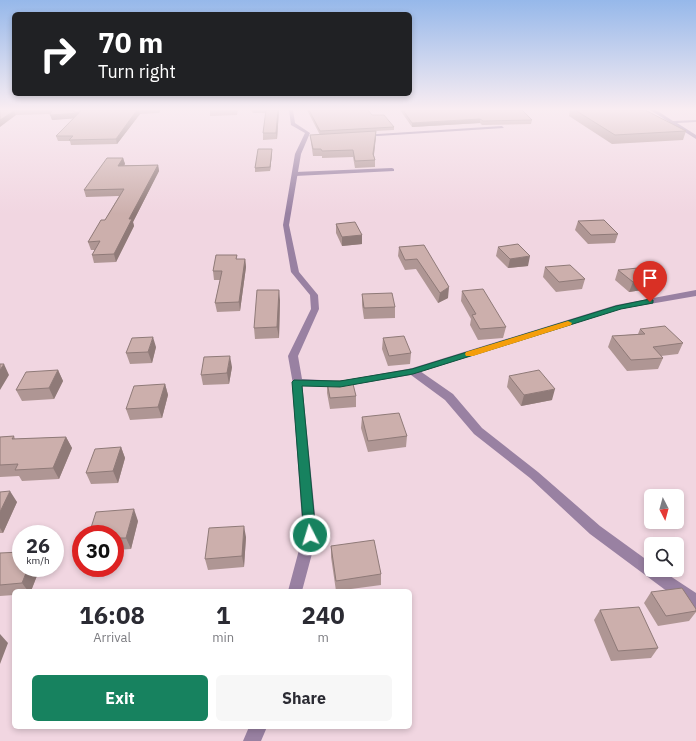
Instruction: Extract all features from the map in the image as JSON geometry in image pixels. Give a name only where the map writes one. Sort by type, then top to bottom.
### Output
[{"type":"street","points":[[296,589],[310,535],[297,382],[293,356],[315,309],[314,296],[295,272],[286,225],[298,154],[306,145]]},
{"type":"street","points":[[295,174],[392,170]]},
{"type":"street","points":[[297,382],[340,384],[413,371],[619,307],[696,293]]},
{"type":"street","points":[[413,371],[449,397],[478,431],[534,475],[595,530],[668,584],[696,602]]},
{"type":"street","points":[[252,741],[257,729]]},
{"type":"building","points":[[312,145],[374,145],[373,154],[375,160],[355,161],[353,150],[322,151],[321,149],[313,149]]},
{"type":"building","points":[[258,149],[272,149],[270,167],[255,168]]},
{"type":"building","points":[[107,158],[123,158],[118,166],[158,165],[129,219],[132,219],[114,254],[92,255],[100,241],[88,242],[101,220],[105,220],[124,189],[84,190]]},
{"type":"building","points":[[604,220],[618,234],[591,235],[578,221]]},
{"type":"building","points":[[355,222],[362,235],[342,237],[336,224]]},
{"type":"building","points":[[518,244],[530,256],[510,259],[498,247]]},
{"type":"building","points":[[424,245],[449,287],[440,293],[417,259],[405,260],[399,247]]},
{"type":"building","points":[[216,255],[237,255],[236,259],[245,259],[239,302],[215,303],[222,271],[213,271]]},
{"type":"building","points":[[570,265],[585,279],[559,282],[545,267]]},
{"type":"building","points":[[638,268],[653,279],[633,282],[618,270]]},
{"type":"building","points":[[483,289],[506,327],[480,329],[472,315],[476,314],[462,291]]},
{"type":"building","points":[[257,290],[279,290],[277,327],[254,328]]},
{"type":"building","points":[[392,293],[395,307],[364,308],[362,294]]},
{"type":"building","points":[[665,326],[683,343],[653,347],[663,358],[631,360],[612,336],[645,334],[640,329]]},
{"type":"building","points":[[404,336],[411,353],[389,356],[383,338]]},
{"type":"building","points":[[153,337],[148,352],[126,353],[132,338]]},
{"type":"building","points":[[230,356],[227,373],[201,375],[204,357]]},
{"type":"building","points":[[0,364],[4,364],[0,370]]},
{"type":"building","points":[[58,370],[49,388],[16,390],[26,372]]},
{"type":"building","points":[[539,370],[555,389],[524,395],[509,376]]},
{"type":"building","points":[[352,380],[356,396],[330,398],[327,382]]},
{"type":"building","points":[[165,384],[158,407],[126,409],[134,386]]},
{"type":"building","points":[[399,413],[407,436],[368,441],[362,417]]},
{"type":"building","points":[[14,436],[12,439],[66,437],[53,468],[15,470],[18,464],[0,465],[0,437]]},
{"type":"building","points":[[121,447],[113,471],[86,473],[95,449]]},
{"type":"building","points":[[10,491],[0,512],[0,492]]},
{"type":"building","points":[[134,509],[126,538],[124,538],[124,525],[92,525],[96,512]]},
{"type":"building","points":[[244,526],[242,556],[205,559],[209,528]]},
{"type":"building","points":[[374,540],[381,574],[336,581],[331,546]]},
{"type":"building","points":[[12,552],[12,577],[24,577],[22,583],[0,585],[0,553]]},
{"type":"building","points":[[682,588],[696,611],[666,616],[651,592]]},
{"type":"building","points":[[639,607],[658,648],[618,651],[600,610]]},
{"type":"slow traffic","points":[[470,354],[568,323]]},
{"type":"route","points":[[310,535],[297,382],[340,384],[413,371],[619,307],[650,302]]}]
